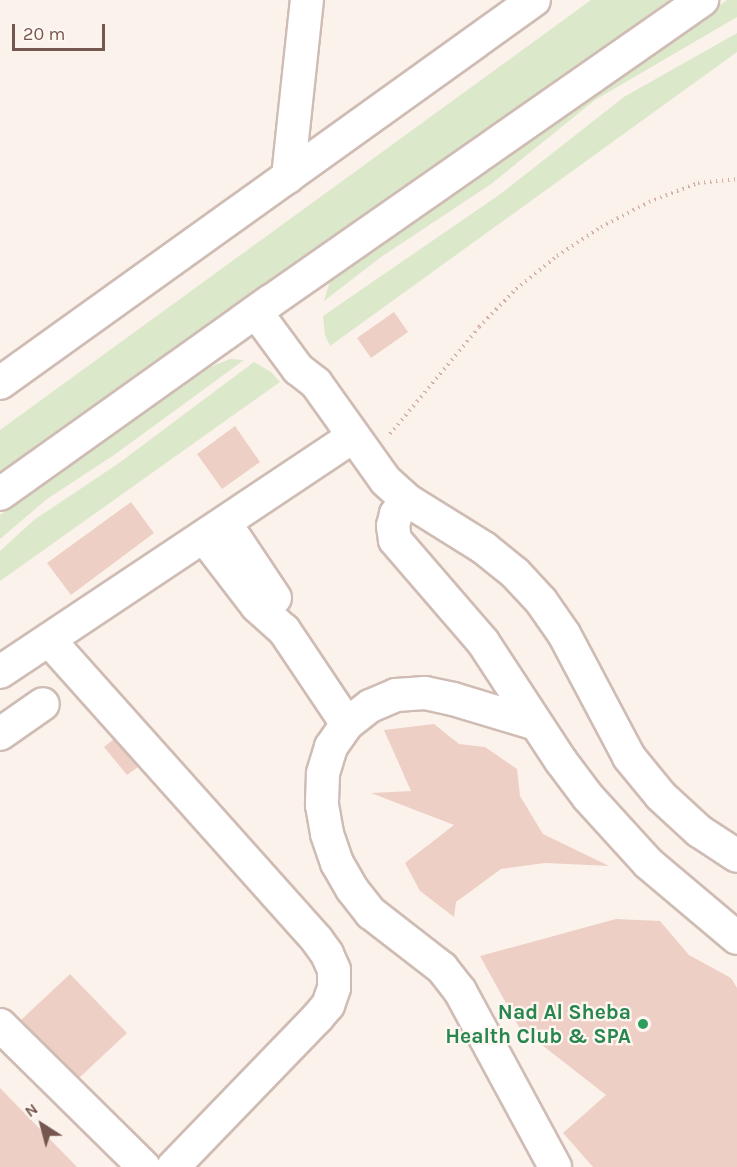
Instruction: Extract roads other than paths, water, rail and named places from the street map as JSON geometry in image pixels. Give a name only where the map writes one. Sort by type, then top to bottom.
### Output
[{"type":"street","points":[[288,177],[307,0]]},
{"type":"street","points":[[0,382],[534,0]]},
{"type":"street","points":[[0,494],[263,306],[702,0]]},
{"type":"street","points":[[263,306],[298,369],[316,383],[386,481],[407,500],[484,548],[535,594],[564,634],[629,757],[661,796],[699,831],[737,856]]},
{"type":"street","points":[[0,672],[214,530],[361,448]]},
{"type":"street","points":[[407,500],[396,514],[393,526],[395,540],[483,642],[574,779],[617,831],[673,886],[737,938]]},
{"type":"street","points":[[214,530],[264,614],[284,630],[347,724]]},
{"type":"street","points":[[49,640],[317,940],[334,970],[334,988],[328,1005],[173,1167]]},
{"type":"street","points":[[536,724],[482,706],[425,693],[396,695],[370,706],[347,724],[330,747],[323,774],[322,805],[327,834],[352,890],[372,913],[442,968],[460,991],[555,1167]]},
{"type":"street","points":[[0,734],[43,704]]},
{"type":"street","points":[[0,1025],[144,1167]]},
{"type":"place","name":"Nad Al Sheba Health Club & SPA","points":[[643,1024]]}]
